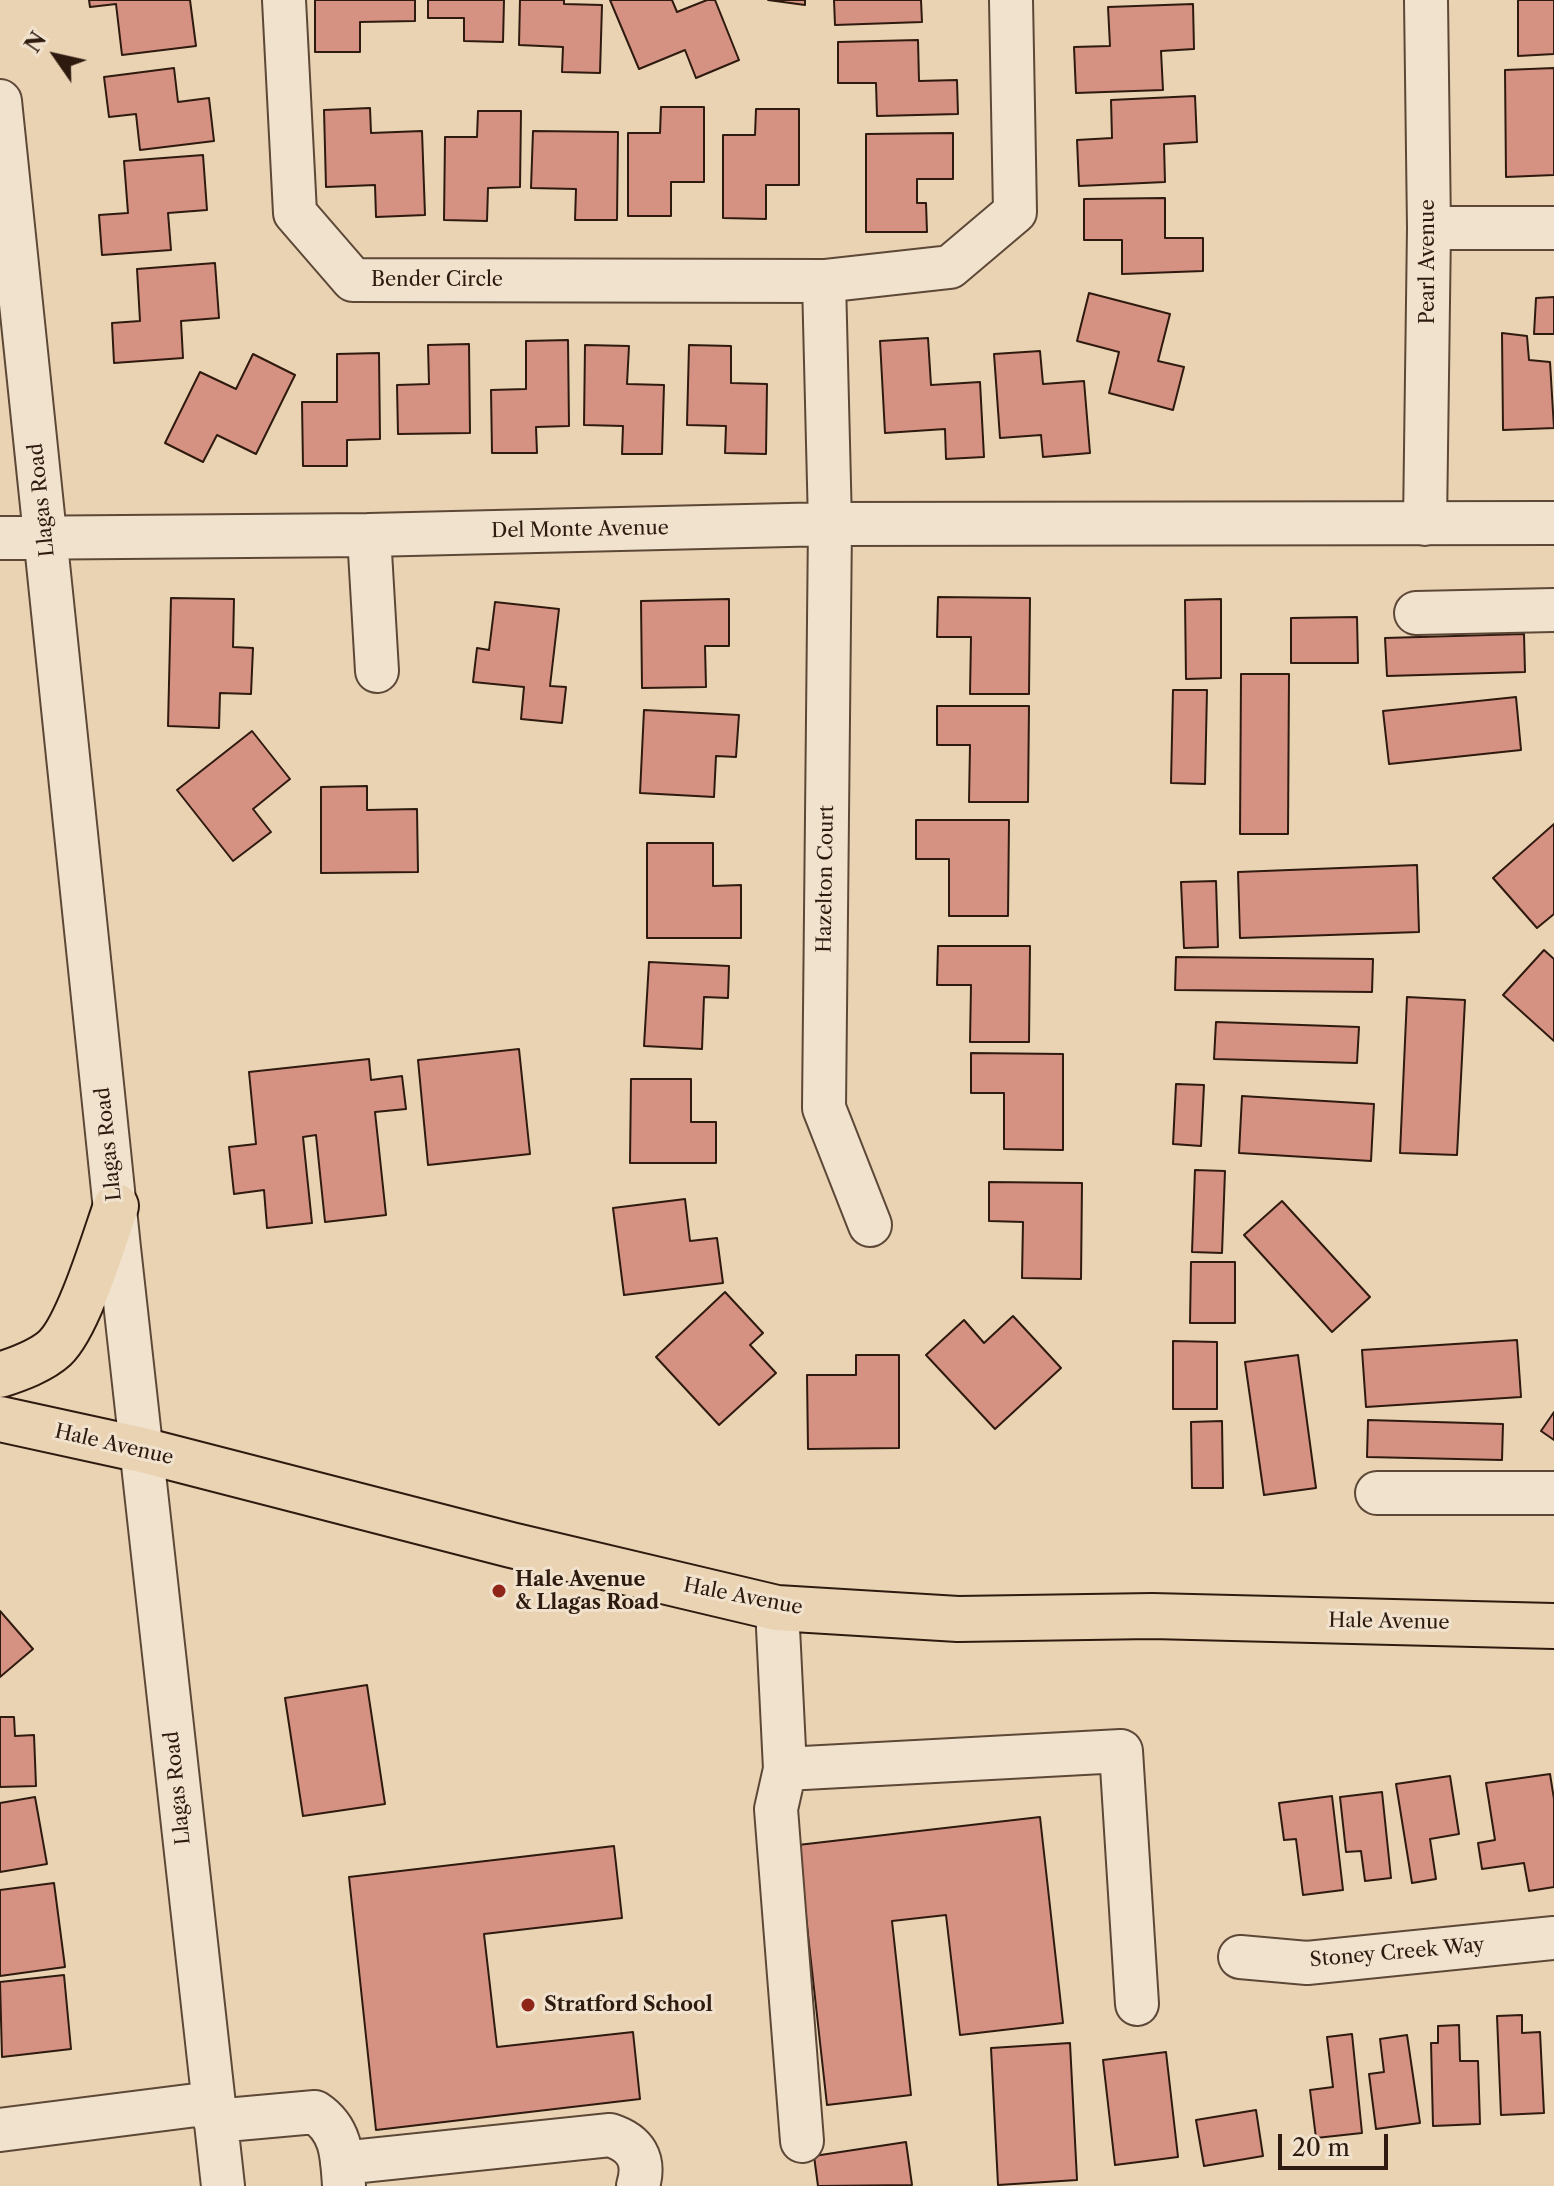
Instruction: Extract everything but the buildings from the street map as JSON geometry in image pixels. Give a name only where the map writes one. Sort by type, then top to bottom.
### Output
[{"type":"main road","points":[[0,1375],[22,1367],[56,1347],[78,1311],[116,1206]]},
{"type":"main road","name":"Hale Avenue","points":[[0,1419],[142,1450],[511,1545],[777,1608],[958,1619],[1152,1616],[1554,1626]]},
{"type":"street","name":"Bender Circle","points":[[284,0],[295,213],[353,280],[824,281],[950,267],[1015,212],[1011,0]]},
{"type":"street","name":"Pearl Avenue","points":[[1425,524],[1429,228],[1426,0]]},
{"type":"street","name":"Llagas Road","points":[[0,101],[223,2186]]},
{"type":"street","points":[[1429,228],[1554,228]]},
{"type":"street","points":[[824,281],[830,524]]},
{"type":"street","name":"Del Monte Avenue","points":[[0,538],[369,535],[830,524],[1554,523]]},
{"type":"street","name":"Hazelton Court","points":[[830,524],[824,1108],[870,1225]]},
{"type":"street","points":[[369,535],[377,671]]},
{"type":"street","points":[[1416,613],[1554,610]]},
{"type":"street","points":[[1377,1493],[1554,1493]]},
{"type":"street","points":[[777,1608],[785,1769],[776,1809],[802,2141]]},
{"type":"street","points":[[785,1769],[1121,1751],[1137,2004]]},
{"type":"street","name":"Stoney Creek Way","points":[[1240,1957],[1307,1963],[1554,1938]]},
{"type":"street","points":[[0,2130],[213,2112],[315,2112],[335,2130],[343,2175],[610,2135],[627,2141],[638,2156],[641,2174],[638,2186]]},
{"type":"place","name":"Hale Avenue & Llagas Road","points":[[499,1591]]},
{"type":"place","name":"Stratford School","points":[[528,2005]]}]
